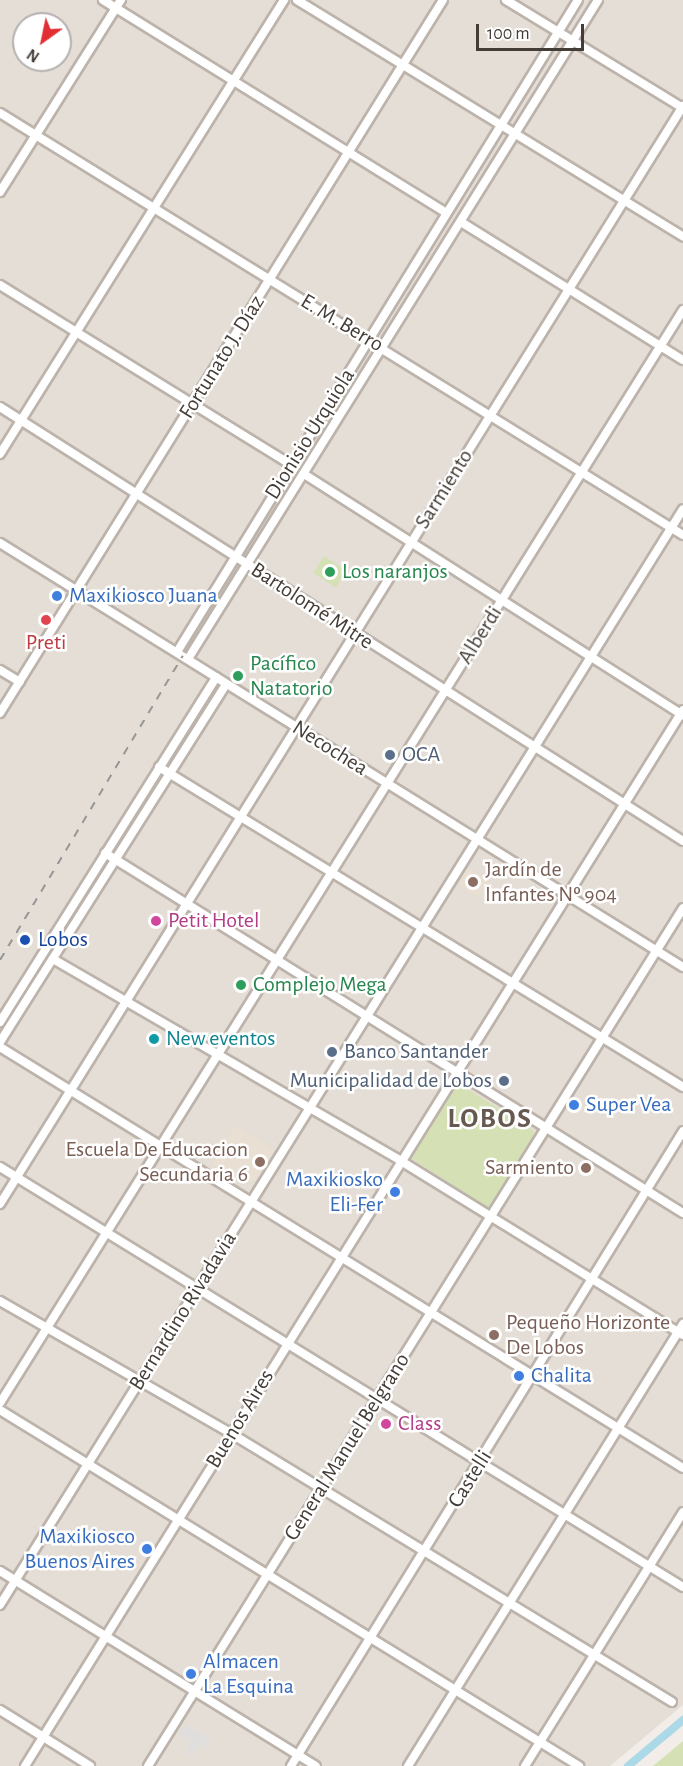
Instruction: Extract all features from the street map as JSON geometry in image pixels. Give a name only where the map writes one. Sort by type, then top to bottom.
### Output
[{"type":"street","points":[[103,0],[119,4],[234,82],[446,213]]},
{"type":"street","points":[[0,454],[284,0]]},
{"type":"street","points":[[297,0],[683,237]]},
{"type":"street","name":"Fortunato J. Díaz","points":[[0,713],[443,0]]},
{"type":"street","points":[[506,0],[683,107]]},
{"type":"street","name":"Dionisio Urquiola","points":[[177,652],[578,0]]},
{"type":"street","name":"Dionisio Urquiola","points":[[188,660],[598,0]]},
{"type":"street","points":[[0,192],[119,4]]},
{"type":"street","name":"Sarmiento","points":[[0,1204],[567,287],[683,107]]},
{"type":"street","name":"E. M. Berro","points":[[0,113],[683,535]]},
{"type":"street","points":[[461,222],[683,360]]},
{"type":"street","points":[[0,285],[291,465]]},
{"type":"street","name":"Alberdi","points":[[0,1403],[683,310]]},
{"type":"street","name":"Bartolomé Mitre","points":[[0,407],[683,841]]},
{"type":"street","points":[[304,474],[682,713]]},
{"type":"street","name":"Bernardino Rivadavia","points":[[0,1605],[683,509]]},
{"type":"street","name":"Necochea","points":[[0,543],[683,967]]},
{"type":"street","points":[[0,670],[20,682]]},
{"type":"street","points":[[0,1022],[216,677]]},
{"type":"street","points":[[0,1042],[226,684]]},
{"type":"street","name":"Buenos Aires","points":[[25,1766],[287,1342],[682,713]]},
{"type":"street","points":[[159,767],[683,1087]]},
{"type":"street","points":[[105,853],[683,1213]]},
{"type":"street","name":"General Manuel Belgrano","points":[[148,1766],[683,908]]},
{"type":"street","points":[[58,929],[68,935]]},
{"type":"street","points":[[53,959],[401,1161],[593,1280],[681,1330],[408,1766]]},
{"type":"street","points":[[30,974],[39,980]]},
{"type":"street","points":[[0,1047],[342,1255],[683,1468]]},
{"type":"street","name":"Castelli","points":[[291,1766],[683,1131]]},
{"type":"street","points":[[0,1167],[378,1397],[683,1587]]},
{"type":"street","points":[[0,1301],[232,1434],[672,1701]]},
{"type":"street","points":[[0,1410],[579,1766]]},
{"type":"street","points":[[525,1766],[683,1512]]},
{"type":"street","points":[[0,1570],[316,1766]]},
{"type":"street","points":[[0,1710],[90,1766]]},
{"type":"shaded area","points":[[0,0],[683,0],[683,1705],[610,1766],[0,1766]]},
{"type":"shaded area","name":"Jardín de Infantes Nº 904","points":[[468,867],[489,881],[478,898],[457,884]]},
{"type":"shaded area","points":[[236,1125],[274,1150],[255,1180],[243,1184],[211,1163]]},
{"type":"shaded area","points":[[185,1724],[211,1740],[206,1749],[200,1745],[193,1757],[184,1752],[191,1741],[179,1734]]},
{"type":"green space","name":"Los naranjos","points":[[324,556],[347,571],[336,587],[313,573]]},
{"type":"green space","points":[[458,1083],[534,1131],[534,1140],[489,1208],[409,1157]]},
{"type":"green space","points":[[683,1741],[683,1766],[653,1766]]},
{"type":"waterway","points":[[628,1766],[683,1720]]},
{"type":"railway","points":[[0,960],[183,656]]},
{"type":"place","name":"Los naranjos","points":[[330,572]]},
{"type":"place","name":"Maxikiosco Juana","points":[[57,596]]},
{"type":"place","name":"Preti","points":[[46,620]]},
{"type":"place","name":"Pacífico Natatorio","points":[[238,676]]},
{"type":"place","name":"OCA","points":[[390,755]]},
{"type":"place","name":"Jardín de Infantes Nº 904","points":[[473,882]]},
{"type":"place","name":"Petit Hotel","points":[[156,921]]},
{"type":"place","name":"Lobos","points":[[25,940]]},
{"type":"place","name":"Complejo Mega","points":[[241,985]]},
{"type":"place","name":"New eventos","points":[[154,1039]]},
{"type":"place","name":"Banco Santander","points":[[332,1052]]},
{"type":"place","name":"Municipalidad de Lobos","points":[[504,1081]]},
{"type":"place","name":"Super Vea","points":[[574,1105]]},
{"type":"place","name":"Escuela De Educacion Secundaria 6","points":[[260,1162]]},
{"type":"place","name":"Sarmiento","points":[[586,1168]]},
{"type":"place","name":"Maxikiosko Eli-Fer","points":[[395,1192]]},
{"type":"place","name":"Pequeño Horizonte De Lobos","points":[[494,1335]]},
{"type":"place","name":"Chalita","points":[[519,1376]]},
{"type":"place","name":"Class","points":[[386,1424]]},
{"type":"place","name":"Maxikiosco Buenos Aires","points":[[147,1549]]},
{"type":"place","name":"Almacen La Esquina","points":[[191,1674]]},
{"type":"district","name":"LOBOS","points":[[490,1119]]}]
